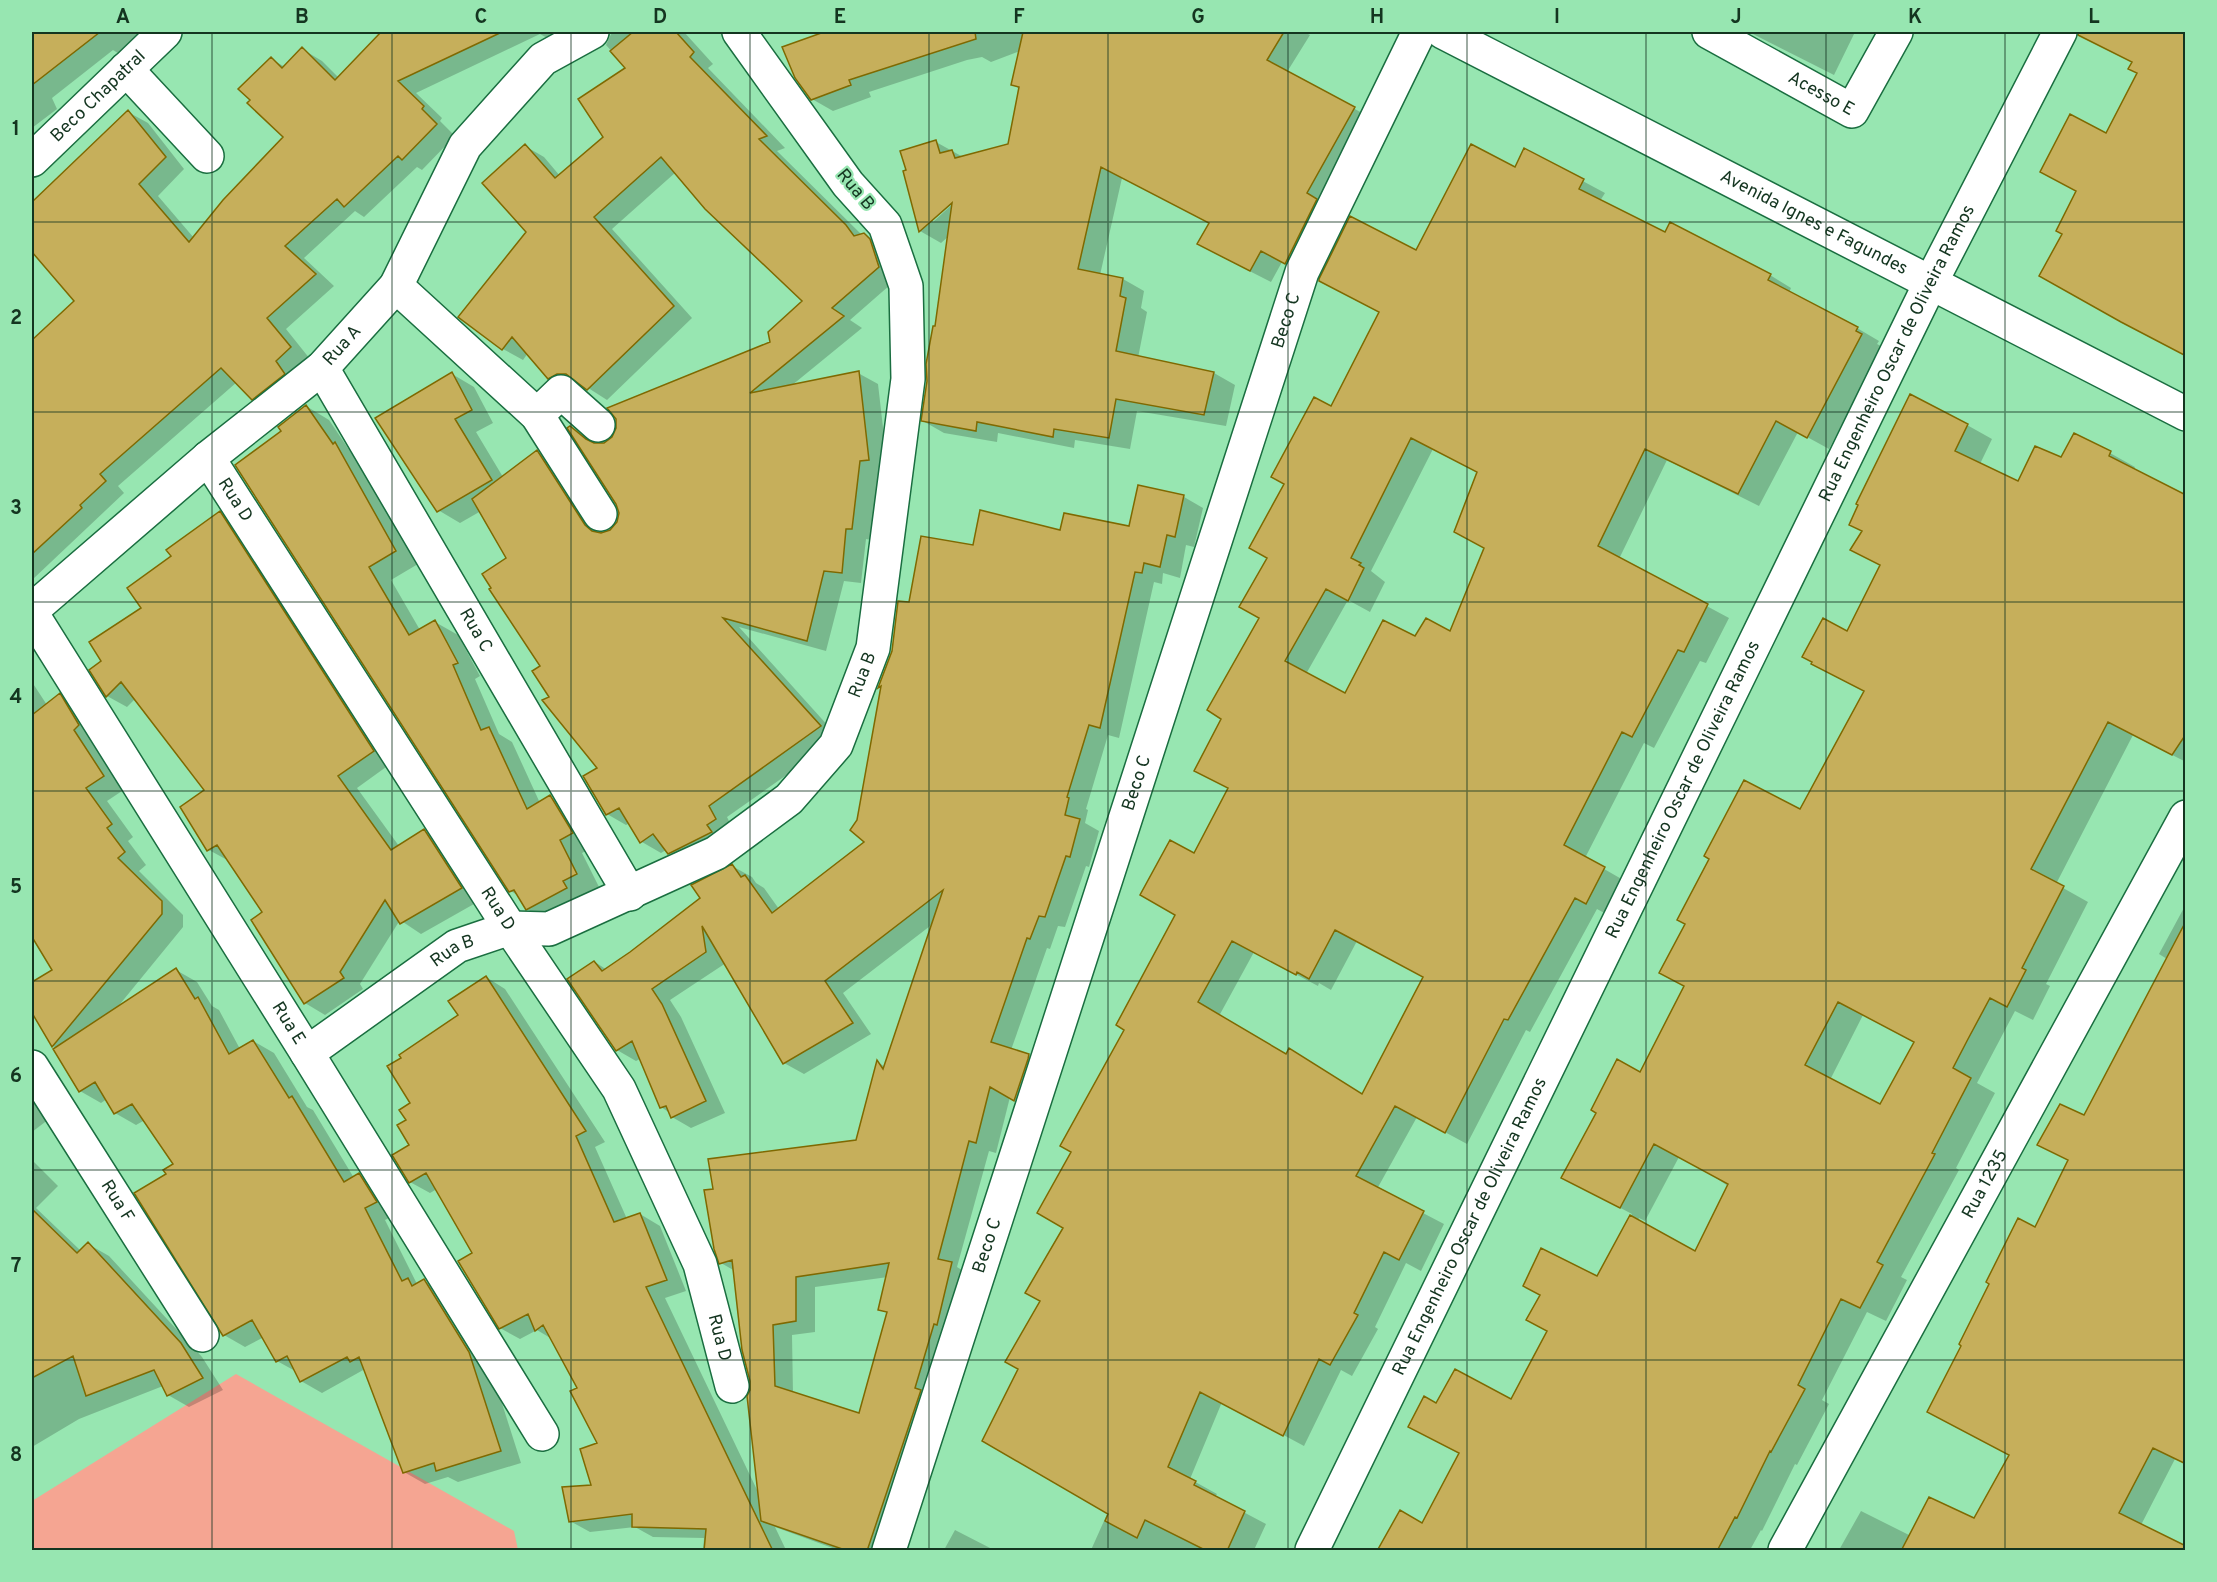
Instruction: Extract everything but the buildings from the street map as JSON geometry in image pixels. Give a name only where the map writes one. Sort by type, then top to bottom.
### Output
[{"type":"street","name":"Beco Chapatral","points":[[32,160],[165,32]]},
{"type":"street","name":"Rua A","points":[[32,612],[208,458],[322,369],[396,286],[465,146],[543,59],[592,32]]},
{"type":"street","name":"Rua B","points":[[307,1053],[457,946],[510,928],[549,929],[716,853],[789,799],[836,745],[873,648],[908,379],[906,286],[885,225],[848,184],[740,32]]},
{"type":"street","name":"Beco C","points":[[889,1551],[1302,272],[1419,32]]},
{"type":"street","name":"Avenida Ignes e Fagundes","points":[[1443,32],[2186,414]]},
{"type":"street","name":"Acesso E","points":[[1709,32],[1852,111],[1896,32]]},
{"type":"street","name":"Rua Engenheiro Oscar de Oliveira Ramos","points":[[1312,1551],[1930,284],[2060,32]]},
{"type":"street","points":[[126,69],[207,156]]},
{"type":"street","points":[[396,286],[537,415],[600,514]]},
{"type":"street","name":"Rua C","points":[[322,369],[630,894]]},
{"type":"street","points":[[537,415],[561,392],[597,424]]},
{"type":"street","name":"Rua D","points":[[208,458],[510,928],[619,1089],[700,1264],[732,1386]]},
{"type":"street","name":"Rua E","points":[[32,612],[542,1434]]},
{"type":"street","name":"Rua 1235","points":[[1785,1551],[2186,817]]},
{"type":"street","name":"Rua F","points":[[32,1067],[202,1335]]},
{"type":"shaded area","points":[[236,1374],[514,1531],[518,1550],[32,1550],[32,1501]]}]
